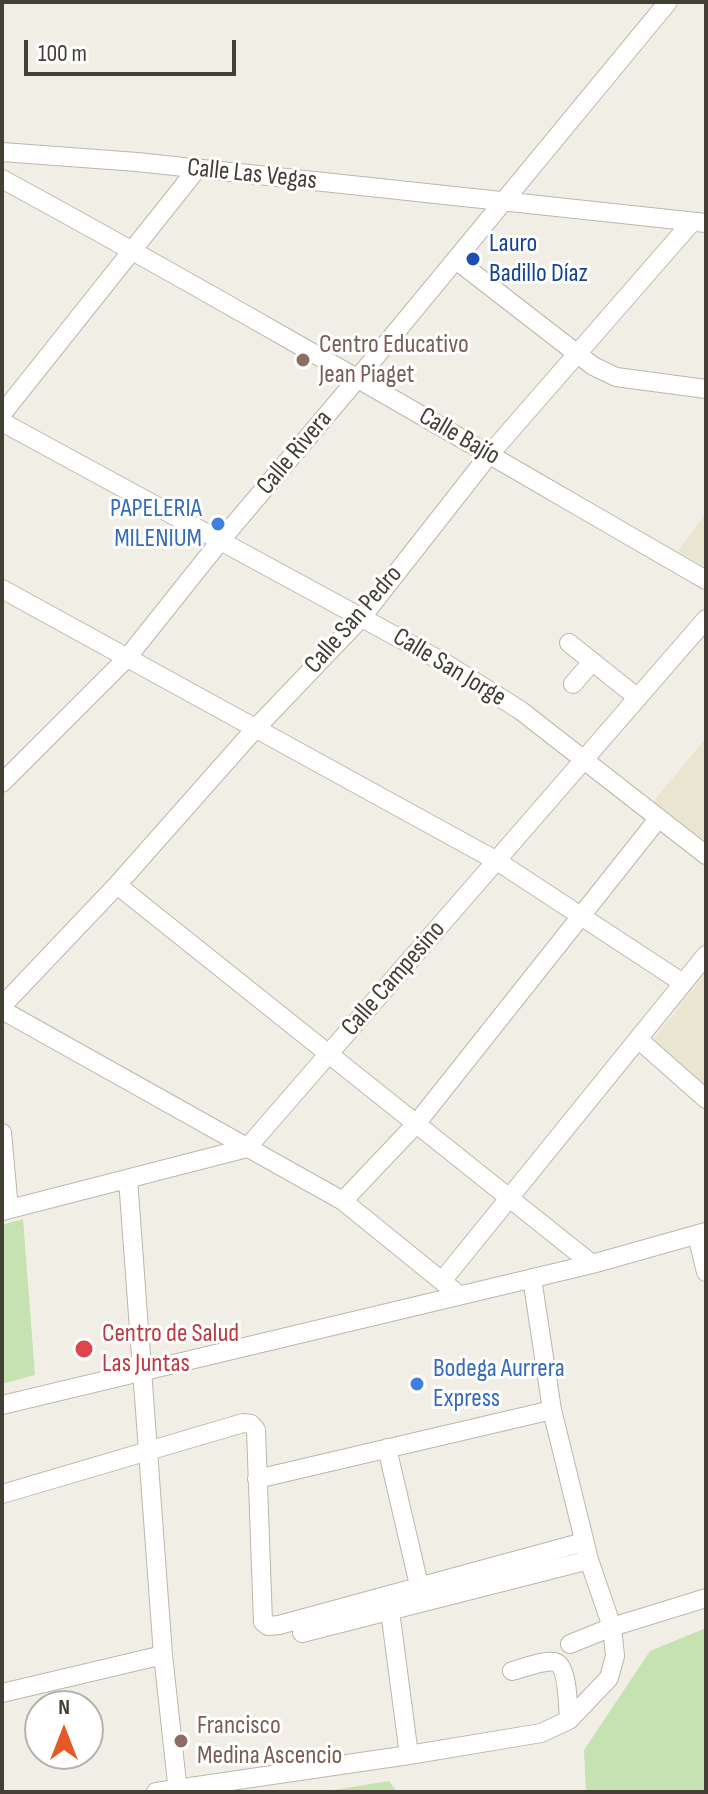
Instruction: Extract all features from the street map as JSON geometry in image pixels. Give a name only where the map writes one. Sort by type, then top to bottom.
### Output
[{"type":"street","name":"Calle Rivera","points":[[2,783],[127,658],[221,540],[668,2]]},
{"type":"street","name":"Calle Las Vegas","points":[[2,152],[197,169],[699,223]]},
{"type":"street","points":[[2,414],[197,169]]},
{"type":"street","name":"Calle Bajío","points":[[2,179],[358,378],[706,580]]},
{"type":"street","name":"Calle San Pedro","points":[[2,1008],[117,885],[255,729],[362,617],[489,455],[577,354],[699,223]]},
{"type":"street","points":[[456,260],[593,366],[616,377],[706,389]]},
{"type":"street","name":"Calle San Jorge","points":[[2,422],[443,662],[520,710],[706,855]]},
{"type":"street","points":[[2,589],[497,861],[683,983]]},
{"type":"street","name":"Calle Campesino","points":[[247,1148],[706,619]]},
{"type":"street","points":[[569,643],[638,698]]},
{"type":"street","points":[[573,684],[592,662]]},
{"type":"street","points":[[343,1201],[416,1124],[658,819]]},
{"type":"street","points":[[117,885],[592,1264]]},
{"type":"street","points":[[442,1281],[706,955]]},
{"type":"street","points":[[2,1008],[343,1201],[459,1295]]},
{"type":"street","points":[[638,1039],[706,1099]]},
{"type":"street","points":[[2,1133],[6,1210],[247,1148]]},
{"type":"street","points":[[128,1179],[163,1655],[177,1790]]},
{"type":"street","points":[[2,1405],[459,1295],[702,1241],[706,1272]]},
{"type":"street","points":[[156,1792],[541,1733],[569,1720],[609,1678],[615,1656],[612,1627],[586,1551],[552,1410],[532,1278]]},
{"type":"street","points":[[257,1479],[552,1410]]},
{"type":"street","points":[[2,1494],[243,1423],[251,1424],[256,1430],[263,1622],[268,1626],[419,1585],[586,1551]]},
{"type":"street","points":[[387,1448],[419,1585]]},
{"type":"street","points":[[302,1633],[390,1611],[586,1551]]},
{"type":"street","points":[[570,1644],[612,1627],[706,1598]]},
{"type":"street","points":[[390,1611],[409,1755]]},
{"type":"street","points":[[2,1693],[163,1655]]},
{"type":"street","points":[[512,1671],[548,1662],[557,1663],[565,1681],[569,1720]]},
{"type":"shaded area","points":[[706,513],[706,567],[678,551]]},
{"type":"shaded area","points":[[706,738],[706,844],[652,803]]},
{"type":"shaded area","points":[[706,973],[706,1096],[649,1045]]},
{"type":"green space","points":[[23,1219],[35,1375],[2,1384],[2,1225]]},
{"type":"green space","points":[[706,1628],[706,1792],[586,1792],[584,1750],[650,1651]]},
{"type":"green space","points":[[389,1781],[397,1792],[321,1792]]},
{"type":"place","name":"Lauro Badillo Díaz","points":[[473,259]]},
{"type":"place","name":"Centro Educativo Jean Piaget","points":[[303,360]]},
{"type":"place","name":"PAPELERIA MILENIUM","points":[[218,524]]},
{"type":"place","name":"Centro de Salud Las Juntas","points":[[84,1349]]},
{"type":"place","name":"Bodega Aurrera Express","points":[[417,1384]]},
{"type":"place","name":"Francisco Medina Ascencio","points":[[181,1741]]}]
